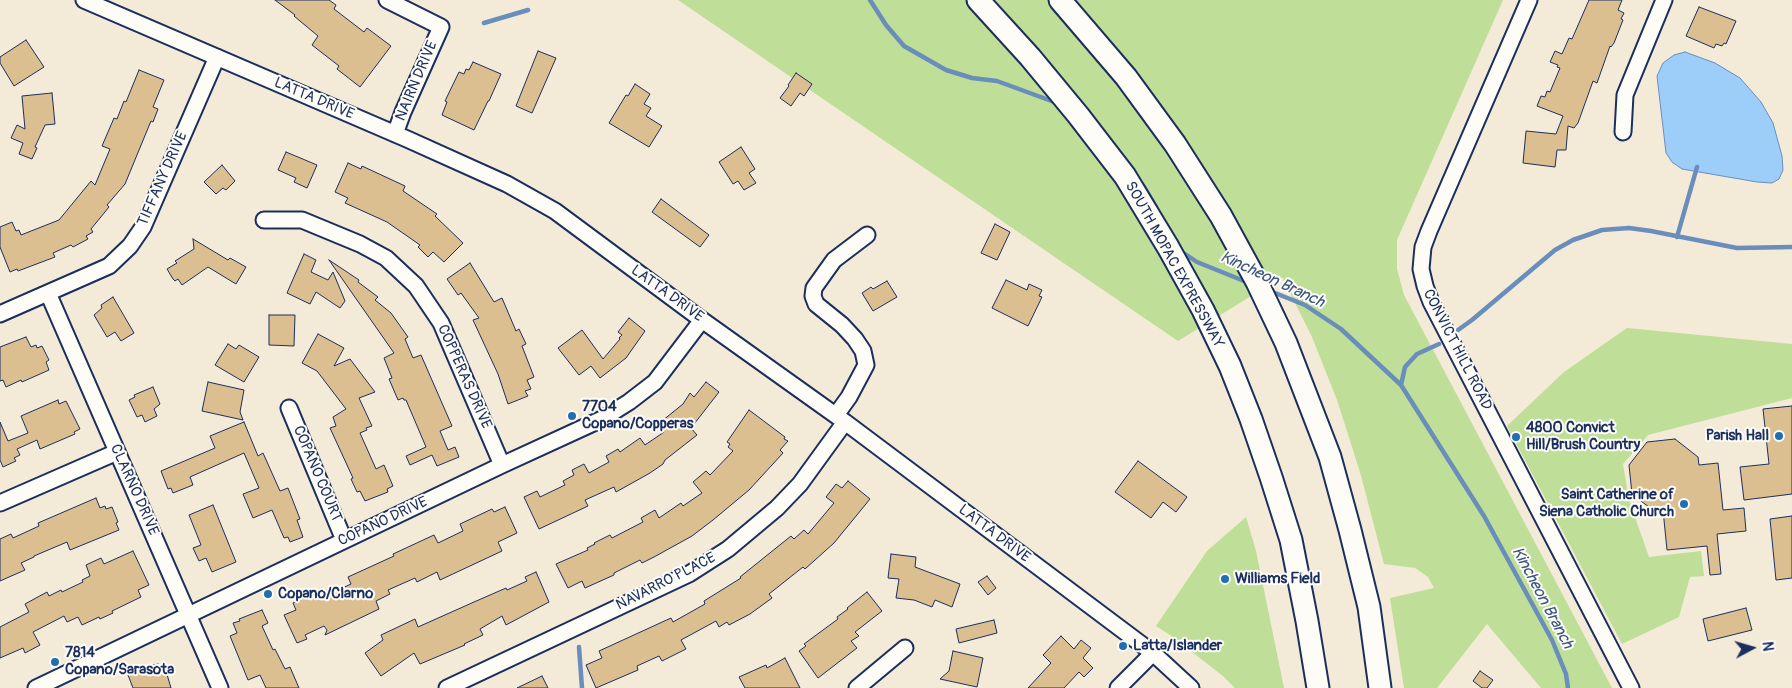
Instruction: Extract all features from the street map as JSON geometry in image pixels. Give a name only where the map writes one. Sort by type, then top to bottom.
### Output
[{"type":"highway","name":"SOUTH MOPAC EXPRESSWAY","points":[[978,0],[1030,57],[1084,122],[1125,176],[1203,310],[1230,366],[1252,419],[1291,540],[1308,621],[1318,688]]},
{"type":"highway","points":[[1060,0],[1126,77],[1175,144],[1221,216],[1257,282],[1286,343],[1330,457],[1350,530],[1369,606],[1380,688]]},
{"type":"street","name":"LATTA DRIVE","points":[[84,0],[507,184],[555,211],[702,320],[841,419],[1153,654],[1191,688]]},
{"type":"street","name":"NAIRN DRIVE","points":[[387,0],[440,27],[395,134]]},
{"type":"street","name":"CONVICT HILL ROAD","points":[[1528,0],[1429,231],[1423,247],[1421,269],[1431,302],[1631,688]]},
{"type":"street","points":[[1623,132],[1625,95],[1664,0]]},
{"type":"street","name":"TIFFANY DRIVE","points":[[0,314],[109,266],[130,246],[143,227],[217,58]]},
{"type":"street","name":"COPPERAS DRIVE","points":[[264,220],[302,220],[360,244],[386,258],[416,286],[441,323],[502,465]]},
{"type":"street","name":"NAVARRO PLACE","points":[[447,688],[689,574],[728,549],[777,508],[800,484],[841,419],[849,397],[866,364],[863,351],[856,339],[816,304],[813,296],[814,288],[834,260],[867,235]]},
{"type":"street","name":"CLARNO DRIVE","points":[[48,293],[220,688]]},
{"type":"street","name":"COPANO DRIVE","points":[[36,688],[602,419],[629,402],[655,382],[702,320]]},
{"type":"street","name":"COPANO COURT","points":[[289,408],[344,540]]},
{"type":"street","points":[[0,503],[117,452]]},
{"type":"street","points":[[857,688],[906,648]]},
{"type":"street","points":[[1118,688],[1153,654]]},
{"type":"green space","points":[[678,0],[1503,0],[1397,240],[1397,269],[1404,295],[1612,688],[1541,688],[1487,624],[1437,688],[1404,688],[1390,598],[1434,588],[1428,577],[1415,568],[1384,564],[1360,472],[1337,400],[1312,337],[1282,277],[1178,341]]},
{"type":"green space","points":[[1627,328],[1792,344],[1792,398],[1648,435],[1623,464],[1629,500],[1649,557],[1701,551],[1704,576],[1690,577],[1679,617],[1622,644],[1507,426],[1564,372]]},
{"type":"green space","name":"Williams Field","points":[[1246,517],[1256,551],[1284,688],[1235,688],[1223,676],[1156,626],[1207,551]]},
{"type":"water","points":[[1685,52],[1715,63],[1740,78],[1761,102],[1773,123],[1782,156],[1783,170],[1779,179],[1772,183],[1757,182],[1682,169],[1672,162],[1666,153],[1657,76],[1663,63],[1674,55]]},
{"type":"building","points":[[275,0],[329,0],[336,5],[334,9],[364,32],[367,28],[391,46],[360,87],[337,69],[339,66],[312,45],[318,36]]},
{"type":"building","points":[[1589,0],[1622,0],[1618,10],[1624,13],[1621,19],[1623,20],[1614,43],[1610,46],[1597,83],[1593,81],[1578,123],[1574,128],[1568,126],[1566,150],[1557,150],[1555,167],[1523,163],[1526,131],[1556,134],[1563,116],[1537,106],[1541,96],[1545,97],[1547,91],[1550,92],[1560,68],[1557,67],[1558,65],[1550,62],[1555,51],[1562,54],[1569,38],[1572,39]]},
{"type":"building","points":[[1699,7],[1736,21],[1726,44],[1724,43],[1722,46],[1716,44],[1714,48],[1686,36]]},
{"type":"building","points":[[26,40],[44,67],[14,86],[0,63],[0,57]]},
{"type":"building","points":[[538,51],[556,58],[532,113],[516,106]]},
{"type":"building","points":[[473,62],[501,74],[474,130],[442,115],[447,102],[445,101],[459,72],[464,74],[466,69],[469,70]]},
{"type":"building","points":[[139,70],[164,80],[153,107],[158,109],[153,122],[151,121],[125,184],[107,205],[109,207],[91,229],[93,232],[86,236],[88,239],[73,247],[71,245],[53,253],[55,257],[18,271],[17,269],[10,272],[0,247],[0,227],[12,222],[16,231],[19,230],[21,235],[59,220],[91,181],[95,185],[110,149],[102,146],[114,118],[117,119],[124,101],[126,102]]},
{"type":"building","points":[[796,73],[812,84],[804,96],[800,93],[791,106],[780,98]]},
{"type":"building","points":[[635,84],[650,94],[644,104],[651,108],[646,116],[662,126],[649,147],[609,123]]},
{"type":"building","points":[[52,93],[55,124],[45,125],[32,159],[19,154],[23,143],[11,138],[17,125],[25,129],[22,96]]},
{"type":"building","points":[[741,147],[755,169],[749,173],[756,183],[744,190],[738,181],[733,184],[719,162]]},
{"type":"building","points":[[286,152],[317,165],[307,188],[294,182],[296,178],[278,170]]},
{"type":"building","points":[[348,163],[361,169],[362,166],[405,186],[403,191],[437,214],[435,216],[463,243],[444,262],[433,252],[428,257],[418,247],[420,245],[387,222],[345,203],[348,198],[335,192]]},
{"type":"building","points":[[222,165],[235,181],[226,190],[223,188],[216,194],[204,182]]},
{"type":"building","points":[[661,199],[709,235],[700,247],[652,212]]},
{"type":"building","points":[[995,224],[1010,232],[997,260],[981,253]]},
{"type":"building","points":[[193,239],[228,260],[230,258],[246,267],[236,284],[208,267],[182,285],[178,279],[175,281],[173,279],[167,269],[177,263],[175,261],[194,249]]},
{"type":"building","points":[[304,254],[316,260],[311,272],[328,280],[333,272],[345,301],[340,308],[316,292],[310,304],[287,293]]},
{"type":"building","points":[[329,260],[359,280],[358,282],[378,297],[375,300],[391,313],[408,337],[405,339],[413,358],[421,355],[452,426],[440,431],[448,450],[455,447],[459,457],[437,466],[432,455],[410,465],[406,456],[426,447],[406,400],[403,398],[398,400],[389,379],[392,378],[384,358],[394,353]]},
{"type":"building","points":[[470,263],[494,302],[502,298],[516,331],[519,329],[526,344],[522,346],[534,377],[527,380],[531,389],[525,391],[528,396],[508,404],[498,374],[473,320],[479,318],[461,293],[458,295],[447,279]]},
{"type":"building","points":[[1006,280],[1027,290],[1029,284],[1042,290],[1039,296],[1042,297],[1028,326],[992,308]]},
{"type":"building","points":[[887,281],[897,297],[873,311],[862,293],[871,287],[873,289]]},
{"type":"building","points":[[113,297],[134,333],[121,341],[115,332],[107,337],[94,315],[102,308],[101,305]]},
{"type":"building","points":[[269,315],[295,315],[294,346],[269,345]]},
{"type":"building","points":[[629,318],[645,331],[626,358],[600,378],[591,366],[579,375],[558,348],[582,330],[603,359],[620,339],[622,335],[618,332]]},
{"type":"building","points":[[318,334],[344,348],[334,366],[350,359],[375,392],[359,398],[372,426],[360,433],[376,469],[384,465],[393,486],[387,489],[388,492],[365,501],[360,491],[357,492],[351,479],[353,478],[330,428],[336,426],[333,417],[346,409],[317,371],[302,363]]},
{"type":"building","points":[[26,337],[31,347],[36,345],[37,348],[42,346],[49,360],[46,362],[49,370],[6,387],[3,380],[0,381],[0,347]]},
{"type":"building","points":[[228,344],[236,349],[239,345],[259,357],[244,382],[215,365]]},
{"type":"building","points":[[208,382],[244,390],[240,412],[243,420],[202,411]]},
{"type":"building","points":[[706,382],[719,392],[691,428],[697,435],[650,473],[616,492],[614,487],[585,500],[588,506],[539,529],[524,497],[537,491],[540,497],[565,485],[563,481],[574,475],[572,470],[584,464],[589,473],[609,462],[606,456],[618,449],[620,452],[640,438],[645,445],[664,432],[657,425],[683,404],[690,393],[694,397]]},
{"type":"building","points":[[153,387],[160,404],[154,409],[157,416],[145,422],[142,415],[137,417],[129,400],[135,397],[134,395]]},
{"type":"building","points":[[58,400],[59,404],[66,401],[80,429],[74,432],[75,434],[40,449],[37,440],[17,449],[20,455],[14,458],[16,461],[3,467],[0,460],[0,422],[8,441],[28,433],[21,416]]},
{"type":"building","name":"Parish Hall","points":[[1792,406],[1792,494],[1744,500],[1740,467],[1769,464],[1763,409]]},
{"type":"building","points":[[749,410],[788,441],[780,450],[783,453],[749,490],[692,536],[654,557],[642,563],[640,560],[614,573],[614,575],[585,588],[582,581],[568,588],[556,564],[588,550],[587,548],[594,543],[610,535],[612,538],[643,522],[641,518],[655,510],[659,518],[681,503],[683,506],[702,493],[693,482],[706,471],[710,475],[733,451],[728,447],[730,444],[727,442]]},
{"type":"building","points":[[244,422],[258,456],[263,453],[280,491],[288,488],[300,519],[297,520],[303,537],[290,542],[288,537],[284,538],[272,510],[253,518],[243,494],[259,488],[244,453],[190,477],[193,485],[173,493],[171,488],[168,489],[161,471],[215,448],[210,436]]},
{"type":"building","name":"Saint Catherine of Siena Catholic Church","points":[[1675,439],[1698,457],[1699,465],[1718,463],[1723,510],[1744,508],[1746,531],[1717,534],[1721,574],[1710,575],[1707,546],[1667,550],[1663,510],[1654,511],[1632,494],[1629,465],[1647,442]]},
{"type":"building","points":[[1138,461],[1187,497],[1176,512],[1163,502],[1151,518],[1115,492]]},
{"type":"building","points":[[848,481],[870,499],[834,543],[805,569],[803,567],[769,594],[772,598],[750,614],[729,625],[727,622],[719,627],[716,621],[681,640],[686,649],[662,661],[659,656],[637,666],[638,670],[596,688],[586,665],[602,658],[599,651],[671,618],[673,622],[705,604],[704,601],[741,578],[791,536],[794,539],[804,530],[808,534],[834,503],[826,497],[836,484],[842,488]]},
{"type":"building","points":[[96,498],[100,508],[105,506],[106,509],[112,507],[119,530],[70,550],[67,542],[34,556],[21,563],[25,570],[0,581],[0,539],[11,534],[13,538],[39,526],[38,523]]},
{"type":"building","points":[[213,505],[236,562],[212,572],[206,558],[199,561],[193,548],[201,545],[189,515]]},
{"type":"building","points":[[505,507],[517,533],[498,542],[502,551],[440,580],[437,572],[417,582],[415,578],[388,590],[390,594],[376,601],[379,609],[325,635],[327,630],[324,626],[305,635],[307,639],[297,643],[284,615],[296,610],[293,603],[322,588],[325,596],[351,584],[348,577],[394,556],[393,554],[434,535],[438,543],[463,531],[460,524],[492,509],[494,512]]},
{"type":"building","points":[[1792,516],[1792,578],[1776,580],[1770,519]]},
{"type":"building","points":[[133,551],[149,585],[138,590],[141,597],[112,611],[113,613],[82,625],[78,617],[67,622],[64,616],[33,632],[40,645],[25,653],[23,648],[0,658],[0,627],[29,612],[25,604],[47,592],[49,596],[83,582],[82,580],[90,576],[86,565],[101,558],[104,564]]},
{"type":"building","points":[[891,554],[916,557],[915,567],[960,584],[952,607],[935,600],[932,607],[914,600],[896,598],[899,579],[888,578]]},
{"type":"building","points":[[536,572],[549,602],[506,625],[502,616],[480,629],[483,635],[465,645],[420,664],[414,653],[381,676],[365,653],[383,640],[381,635],[415,619],[418,627],[506,588],[507,590],[527,581],[525,577]]},
{"type":"building","points":[[987,576],[996,588],[988,595],[978,582]]},
{"type":"building","points":[[867,592],[882,611],[855,632],[859,636],[851,641],[857,648],[818,678],[799,651],[806,646],[804,644],[838,619],[837,617]]},
{"type":"building","points":[[1746,608],[1752,630],[1708,641],[1703,619]]},
{"type":"building","points":[[262,610],[268,623],[262,626],[273,650],[275,649],[285,669],[290,667],[299,688],[266,688],[260,675],[248,680],[230,636],[237,633],[233,623]]},
{"type":"building","points":[[994,620],[997,633],[959,643],[956,629]]},
{"type":"building","points":[[1061,636],[1074,649],[1081,640],[1091,648],[1083,658],[1093,668],[1084,677],[1079,672],[1064,688],[1028,688],[1051,663],[1043,655]]},
{"type":"building","points":[[953,651],[983,658],[977,687],[940,679],[949,671]]},
{"type":"building","points":[[785,658],[800,688],[745,688],[739,677],[766,665],[767,668]]},
{"type":"building","points":[[158,664],[162,672],[166,671],[171,688],[133,688],[128,675],[137,672],[136,669]]},
{"type":"building","points":[[1480,671],[1493,680],[1487,688],[1482,688],[1473,681]]},
{"type":"building","points":[[542,676],[548,688],[517,688]]},
{"type":"waterway","name":"Kincheon Branch","points":[[870,0],[886,25],[904,46],[946,70],[972,78],[997,81],[1057,103]]},
{"type":"waterway","points":[[484,23],[528,10]]},
{"type":"waterway","points":[[1677,237],[1697,167]]},
{"type":"waterway","name":"Kincheon Branch","points":[[1140,182],[1156,207]]},
{"type":"waterway","points":[[1458,330],[1555,250],[1573,240],[1602,230],[1629,228],[1737,248],[1792,247]]},
{"type":"waterway","name":"Kincheon Branch","points":[[1182,252],[1197,262],[1249,283]]},
{"type":"waterway","name":"Kincheon Branch","points":[[1270,291],[1305,305],[1341,329],[1401,385],[1484,516],[1552,640],[1566,674],[1568,688]]},
{"type":"waterway","points":[[1401,385],[1405,367],[1417,354],[1439,344]]},
{"type":"waterway","points":[[579,647],[582,688]]},
{"type":"place","name":"7704 Copano/Copperas","points":[[572,416]]},
{"type":"place","name":"Parish Hall","points":[[1779,436]]},
{"type":"place","name":"4800 Convict Hill/Brush Country","points":[[1516,437]]},
{"type":"place","name":"Saint Catherine of Siena Catholic Church","points":[[1684,504]]},
{"type":"place","name":"Williams Field","points":[[1225,579]]},
{"type":"place","name":"Copano/Clarno","points":[[268,594]]},
{"type":"place","name":"Latta/Islander","points":[[1123,646]]},
{"type":"place","name":"7814 Copano/Sarasota","points":[[55,662]]}]
